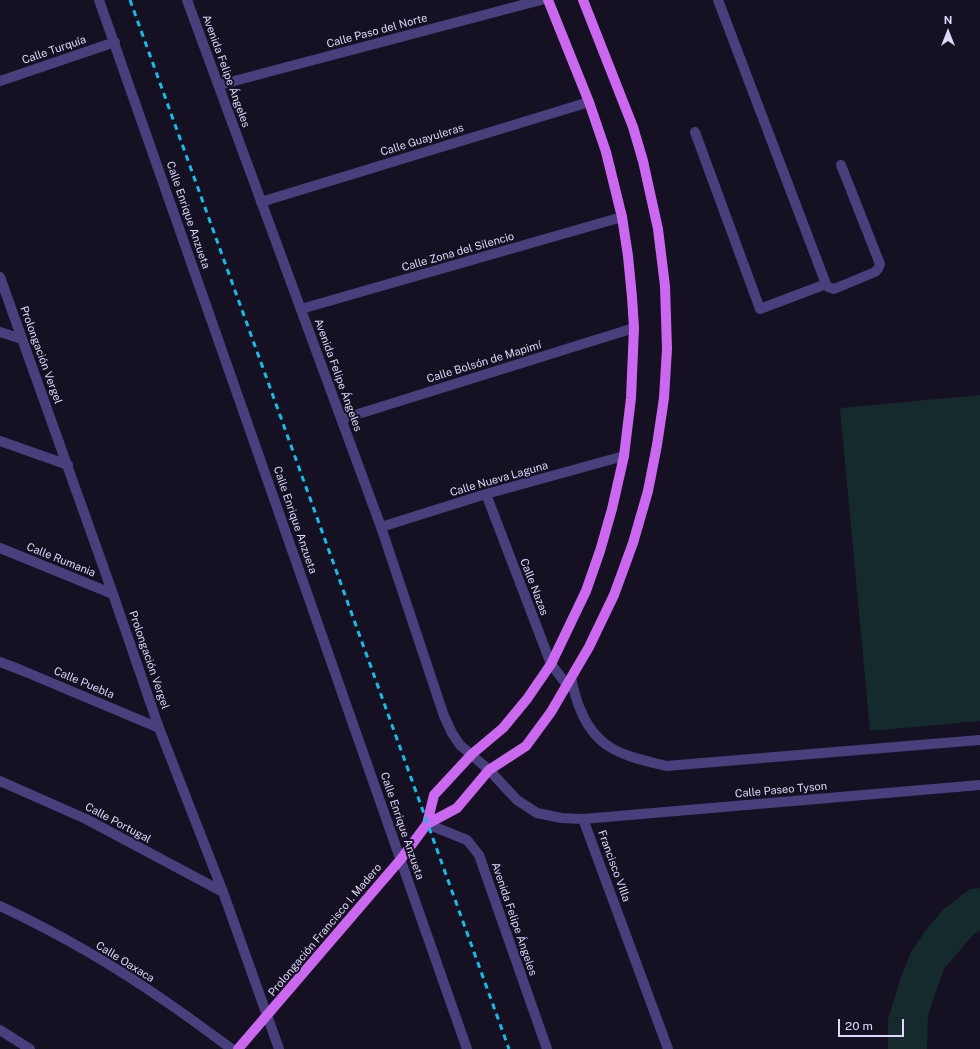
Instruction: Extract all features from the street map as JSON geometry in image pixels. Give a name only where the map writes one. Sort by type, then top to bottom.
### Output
[{"type":"main road","name":"Prolongación Francisco I. Madero","points":[[238,1049],[401,859],[427,824],[434,796],[472,754],[503,728],[527,699],[551,664],[586,591],[600,552],[612,509],[624,456],[631,398],[634,328],[628,256],[622,218],[606,152],[589,102],[548,0]]},
{"type":"main road","name":"Prolongación Francisco I. Madero","points":[[427,824],[457,808],[490,770],[526,746],[551,712],[589,647],[614,595],[633,543],[648,490],[657,446],[664,398],[667,349],[665,286],[658,229],[643,161],[633,128],[584,0]]},
{"type":"street","name":"Calle Enrique Anzueta","points":[[99,0],[467,1049]]},
{"type":"street","name":"Avenida Felipe Ángeles","points":[[187,0],[382,527],[444,716],[452,733],[460,745],[472,754]]},
{"type":"street","name":"Calle Paso del Norte","points":[[219,85],[541,0]]},
{"type":"street","points":[[718,0],[826,284],[828,287],[837,288],[875,272],[879,267],[879,261],[841,165]]},
{"type":"street","name":"Calle Turquía","points":[[0,81],[115,42]]},
{"type":"street","name":"Calle Guayuleras","points":[[261,202],[589,102]]},
{"type":"street","points":[[695,132],[760,309],[826,284]]},
{"type":"street","name":"Calle Zona del Silencio","points":[[301,309],[622,218]]},
{"type":"street","name":"Prolongación Vergel","points":[[0,278],[114,594],[159,728],[223,892],[279,1049]]},
{"type":"street","name":"Calle Bolsón de Mapimí","points":[[342,419],[634,328]]},
{"type":"street","points":[[0,332],[22,339]]},
{"type":"street","points":[[0,441],[68,465]]},
{"type":"street","name":"Calle Nueva Laguna","points":[[382,527],[486,494],[624,456]]},
{"type":"street","name":"Calle Nazas","points":[[486,494],[551,664],[569,681]]},
{"type":"street","name":"Calle Rumania","points":[[0,548],[114,594]]},
{"type":"street","name":"Calle Puebla","points":[[0,662],[159,728]]},
{"type":"street","points":[[569,681],[580,711],[591,730],[604,744],[627,757],[666,766],[980,740]]},
{"type":"street","points":[[472,754],[490,770],[517,800],[537,812],[561,818],[583,819]]},
{"type":"street","name":"Calle Portugal","points":[[0,781],[86,819],[223,892]]},
{"type":"street","name":"Calle Paseo Tyson","points":[[583,819],[980,785]]},
{"type":"street","name":"Francisco VIlla","points":[[583,819],[668,1049]]},
{"type":"street","name":"Avenida Felipe Ángeles","points":[[427,824],[467,840],[479,855],[547,1049]]},
{"type":"street","name":"Calle Oaxaca","points":[[0,906],[25,917],[108,964],[167,1002],[232,1049]]},
{"type":"street","points":[[0,1030],[30,1049]]},
{"type":"green space","points":[[980,395],[980,721],[870,731],[840,408]]},
{"type":"green space","points":[[980,888],[980,930],[974,934],[944,969],[928,1015],[927,1049],[888,1049],[888,1019],[901,977],[911,952],[925,931],[944,909],[970,889]]},
{"type":"railway","points":[[130,0],[509,1049]]}]
